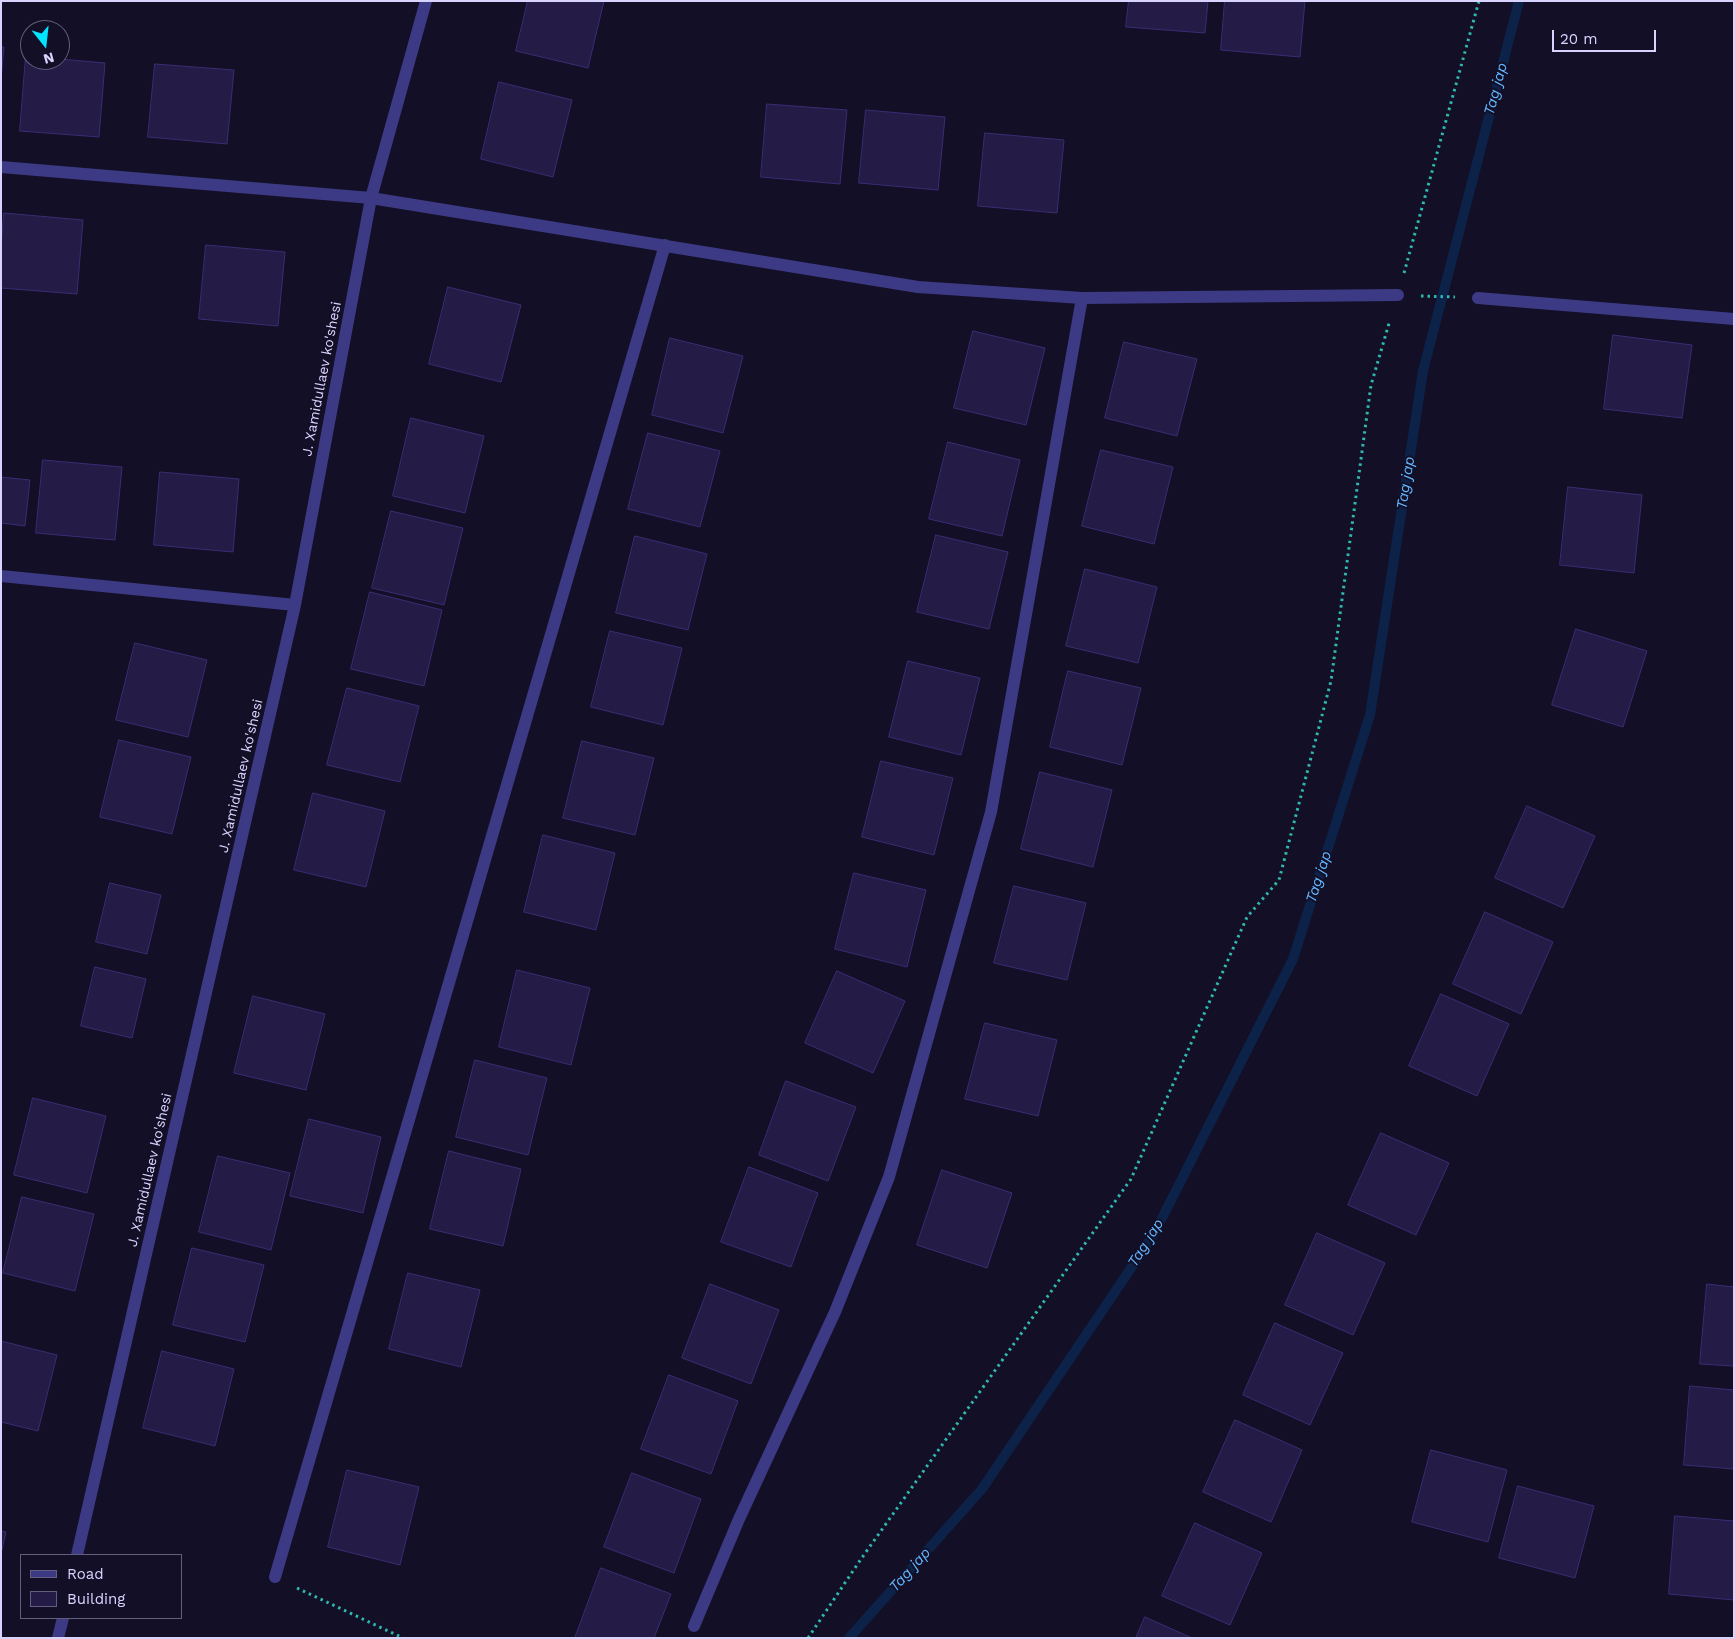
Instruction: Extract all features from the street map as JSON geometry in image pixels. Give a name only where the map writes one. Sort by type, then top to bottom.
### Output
[{"type":"street","name":"J. Xamidullaev ko'shesi","points":[[77,1554],[296,605],[371,198],[426,1]]},
{"type":"street","points":[[1,167],[371,198],[918,287],[1082,298],[1398,295]]},
{"type":"street","points":[[275,1577],[665,245]]},
{"type":"street","points":[[694,1626],[739,1519],[835,1312],[889,1177],[991,812],[1082,298]]},
{"type":"street","points":[[1478,298],[1734,319]]},
{"type":"street","points":[[1,576],[296,605]]},
{"type":"street","points":[[58,1638],[63,1619]]},
{"type":"path","points":[[808,1638],[861,1559],[1131,1179],[1247,916],[1279,880],[1331,681],[1371,385],[1398,295],[1479,1]]},
{"type":"path","points":[[1398,295],[1478,298]]},
{"type":"path","points":[[275,1577],[403,1638]]},
{"type":"building","points":[[528,1],[604,1],[588,68],[516,51]]},
{"type":"building","points":[[1129,1],[1208,1],[1205,33],[1126,27]]},
{"type":"building","points":[[1225,1],[1305,1],[1300,57],[1221,50]]},
{"type":"building","points":[[1,47],[4,47],[1,79]]},
{"type":"building","points":[[70,60],[105,63],[99,137],[20,131],[25,70],[70,70]]},
{"type":"building","points":[[155,64],[234,70],[227,144],[148,137]]},
{"type":"building","points":[[499,82],[572,100],[553,177],[481,159]]},
{"type":"building","points":[[767,104],[847,110],[840,184],[761,177]]},
{"type":"building","points":[[866,110],[945,117],[938,190],[859,183]]},
{"type":"building","points":[[985,133],[1064,140],[1057,213],[978,206]]},
{"type":"building","points":[[4,213],[83,220],[77,294],[1,288],[1,248]]},
{"type":"building","points":[[206,245],[285,252],[278,326],[199,319]]},
{"type":"building","points":[[448,287],[521,305],[501,382],[429,364]]},
{"type":"building","points":[[973,331],[1045,348],[1026,425],[954,408]]},
{"type":"building","points":[[1613,335],[1692,345],[1682,418],[1604,409]]},
{"type":"building","points":[[670,338],[743,356],[723,433],[652,415]]},
{"type":"building","points":[[1124,342],[1197,359],[1177,436],[1105,418]]},
{"type":"building","points":[[411,418],[484,436],[465,513],[393,496]]},
{"type":"building","points":[[648,433],[720,451],[700,527],[628,509]]},
{"type":"building","points":[[948,442],[1020,460],[1002,536],[929,519]]},
{"type":"building","points":[[1101,450],[1173,467],[1154,544],[1082,526]]},
{"type":"building","points":[[43,460],[122,467],[115,540],[36,533]]},
{"type":"building","points":[[160,472],[239,479],[233,552],[154,545]]},
{"type":"building","points":[[1,477],[30,480],[25,526],[1,523]]},
{"type":"building","points":[[1568,487],[1642,495],[1634,573],[1560,565]]},
{"type":"building","points":[[391,511],[463,528],[444,605],[372,588]]},
{"type":"building","points":[[936,535],[1008,552],[989,629],[917,612]]},
{"type":"building","points":[[635,536],[707,554],[688,630],[616,613]]},
{"type":"building","points":[[1085,569],[1157,587],[1138,663],[1066,646]]},
{"type":"building","points":[[370,592],[442,610],[424,686],[351,669]]},
{"type":"building","points":[[1576,629],[1647,651],[1623,727],[1552,705]]},
{"type":"building","points":[[610,631],[682,648],[663,725],[591,707]]},
{"type":"building","points":[[135,643],[207,660],[188,737],[116,720]]},
{"type":"building","points":[[908,661],[980,678],[961,755],[889,737]]},
{"type":"building","points":[[1068,671],[1141,688],[1122,765],[1050,747]]},
{"type":"building","points":[[347,688],[419,706],[400,782],[327,765]]},
{"type":"building","points":[[119,740],[191,757],[172,834],[100,817]]},
{"type":"building","points":[[582,741],[654,758],[635,835],[563,818]]},
{"type":"building","points":[[881,761],[953,778],[934,855],[862,837]]},
{"type":"building","points":[[1040,772],[1112,790],[1093,867],[1021,849]]},
{"type":"building","points":[[313,793],[385,811],[366,887],[294,870]]},
{"type":"building","points":[[1527,806],[1595,836],[1563,908],[1495,878]]},
{"type":"building","points":[[543,835],[615,853],[596,930],[524,912]]},
{"type":"building","points":[[854,873],[926,890],[907,967],[835,949]]},
{"type":"building","points":[[110,883],[161,895],[147,954],[96,942]]},
{"type":"building","points":[[1014,886],[1086,903],[1067,980],[994,963]]},
{"type":"building","points":[[1485,912],[1553,942],[1521,1014],[1453,984]]},
{"type":"building","points":[[95,967],[146,979],[132,1038],[81,1026]]},
{"type":"building","points":[[517,970],[590,988],[571,1065],[499,1047]]},
{"type":"building","points":[[837,971],[905,1001],[873,1073],[805,1043]]},
{"type":"building","points":[[1441,994],[1509,1024],[1477,1096],[1409,1066]]},
{"type":"building","points":[[253,996],[325,1014],[306,1090],[234,1073]]},
{"type":"building","points":[[985,1023],[1057,1040],[1038,1116],[965,1099]]},
{"type":"building","points":[[475,1060],[547,1078],[528,1155],[456,1137]]},
{"type":"building","points":[[786,1081],[856,1107],[828,1181],[759,1155]]},
{"type":"building","points":[[33,1098],[106,1116],[87,1193],[14,1175]]},
{"type":"building","points":[[309,1119],[381,1137],[363,1213],[290,1196]]},
{"type":"building","points":[[1381,1133],[1449,1163],[1416,1235],[1348,1205]]},
{"type":"building","points":[[449,1151],[521,1169],[503,1246],[430,1229]]},
{"type":"building","points":[[218,1156],[290,1173],[271,1250],[199,1232]]},
{"type":"building","points":[[749,1167],[818,1193],[791,1267],[721,1242]]},
{"type":"building","points":[[942,1170],[1012,1193],[987,1268],[917,1245]]},
{"type":"building","points":[[22,1197],[94,1214],[75,1291],[3,1273]]},
{"type":"building","points":[[1317,1233],[1385,1263],[1353,1335],[1285,1305]]},
{"type":"building","points":[[192,1248],[264,1265],[245,1342],[173,1325]]},
{"type":"building","points":[[408,1273],[480,1290],[461,1367],[389,1349]]},
{"type":"building","points":[[710,1284],[779,1310],[751,1384],[682,1358]]},
{"type":"building","points":[[1707,1284],[1734,1287],[1734,1366],[1700,1364]]},
{"type":"building","points":[[1275,1323],[1343,1353],[1310,1425],[1243,1395]]},
{"type":"building","points":[[1,1341],[57,1355],[38,1431],[1,1422]]},
{"type":"building","points":[[162,1351],[234,1369],[215,1446],[143,1428]]},
{"type":"building","points":[[669,1375],[738,1401],[711,1474],[641,1449]]},
{"type":"building","points":[[1690,1386],[1734,1390],[1734,1469],[1684,1465]]},
{"type":"building","points":[[1235,1420],[1302,1450],[1271,1522],[1203,1492]]},
{"type":"building","points":[[1431,1450],[1507,1470],[1488,1542],[1412,1522]]},
{"type":"building","points":[[347,1470],[419,1487],[400,1565],[328,1547]]},
{"type":"building","points":[[632,1473],[701,1499],[674,1573],[604,1547]]},
{"type":"building","points":[[1518,1486],[1594,1506],[1575,1578],[1499,1558]]},
{"type":"building","points":[[1675,1516],[1734,1521],[1734,1600],[1669,1594]]},
{"type":"building","points":[[1195,1523],[1262,1553],[1230,1625],[1162,1596]]},
{"type":"building","points":[[1,1531],[6,1532],[1,1554]]},
{"type":"building","points":[[601,1568],[671,1594],[654,1638],[575,1638]]},
{"type":"building","points":[[1145,1617],[1192,1638],[1136,1638]]},
{"type":"waterway","name":"Tag jap","points":[[849,1638],[982,1489],[1154,1234],[1293,959],[1370,715],[1423,371],[1519,1]]}]
